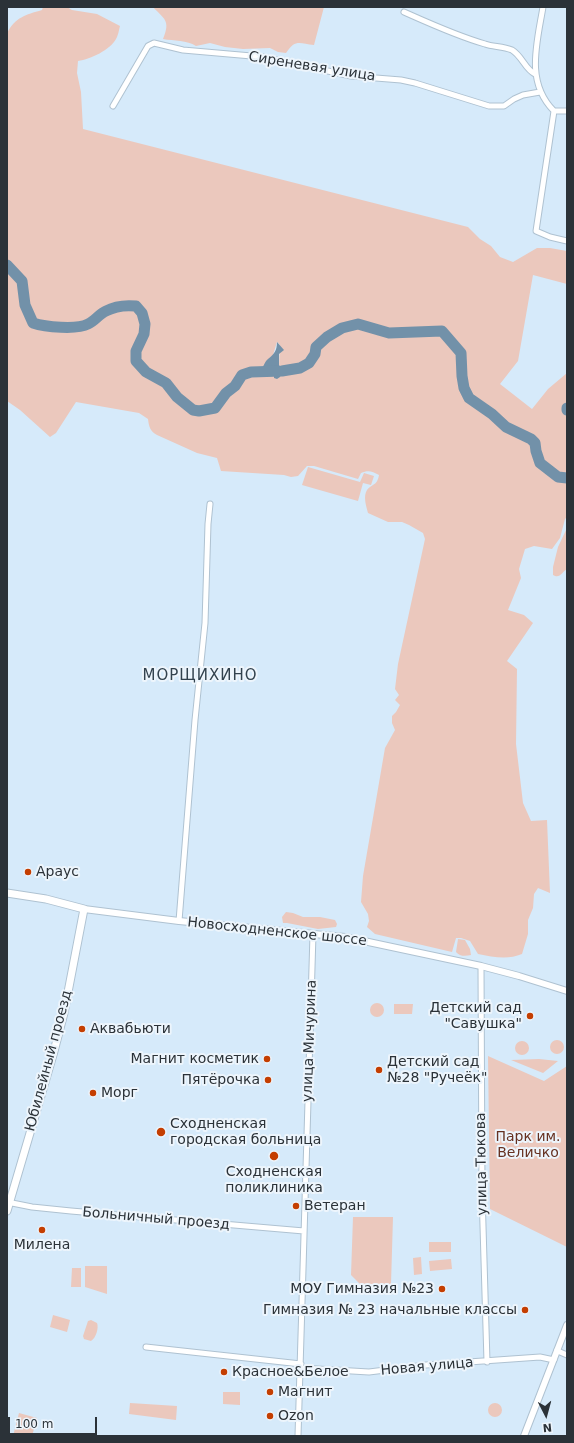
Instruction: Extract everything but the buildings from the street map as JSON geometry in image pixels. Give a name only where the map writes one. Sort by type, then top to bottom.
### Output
[{"type":"main road","name":"Новосходненское шоссе","points":[[7,893],[84,909]]},
{"type":"main road","name":"Юбилейный проезд","points":[[7,1211],[8,1202],[55,1048],[64,1013],[84,909]]},
{"type":"street","points":[[543,7],[537,42],[535,74],[540,92],[547,103],[554,111],[567,111]]},
{"type":"street","points":[[404,12],[454,34],[487,45],[513,51],[530,71],[535,74]]},
{"type":"street","name":"Сиреневая улица","points":[[113,106],[148,46],[154,43],[183,50],[263,57],[351,76],[401,80],[489,106],[504,106],[514,99],[540,92]]},
{"type":"street","points":[[554,111],[536,231],[550,237],[567,241]]},
{"type":"street","points":[[179,921],[195,720],[205,623],[210,504]]},
{"type":"street","name":"Новосходненское шоссе","points":[[84,909],[179,921],[369,941],[481,966],[567,991]]},
{"type":"street","name":"улица Мичурина","points":[[298,1436],[313,934]]},
{"type":"street","name":"улица Тюкова","points":[[481,966],[482,1192],[487,1362]]},
{"type":"street","name":"Больничный проезд","points":[[8,1202],[32,1207],[71,1211],[304,1230]]},
{"type":"street","points":[[524,1436],[567,1325]]},
{"type":"street","name":"Новая улица","points":[[146,1347],[301,1366],[369,1372],[426,1365],[487,1362],[540,1357],[554,1360]]},
{"type":"street","points":[[557,1350],[567,1355]]},
{"type":"green space","points":[[43,7],[67,7],[72,10],[97,14],[120,26],[117,38],[109,47],[94,56],[78,61],[77,73],[81,92],[83,129],[468,227],[480,239],[491,246],[500,257],[513,262],[537,248],[550,248],[567,251],[567,284],[533,275],[518,361],[500,384],[532,409],[548,389],[567,373],[567,517],[565,519],[560,538],[552,549],[534,546],[525,549],[519,569],[521,578],[508,610],[524,615],[533,623],[507,661],[517,669],[516,744],[523,803],[531,821],[547,820],[550,893],[538,888],[534,894],[533,908],[528,920],[528,934],[522,954],[511,957],[495,957],[478,954],[470,941],[461,938],[456,938],[452,952],[375,934],[367,927],[369,921],[368,914],[361,902],[363,876],[385,748],[395,730],[392,723],[392,716],[400,705],[395,700],[399,695],[395,689],[398,664],[425,539],[423,533],[409,525],[402,522],[388,522],[368,513],[365,495],[367,490],[376,483],[379,475],[366,471],[361,473],[358,479],[314,466],[307,466],[298,476],[291,477],[284,475],[221,471],[217,458],[197,453],[157,435],[150,428],[148,419],[139,413],[76,402],[56,433],[50,437],[20,410],[7,401],[7,33],[14,23],[22,17],[42,10]],"holes":[[[277,342],[280,345],[279,365],[282,371],[281,374],[251,372],[262,368],[273,355]]]},
{"type":"green space","points":[[153,7],[324,7],[314,45],[298,43],[292,46],[286,53],[278,52],[270,48],[243,49],[225,47],[210,43],[196,46],[185,42],[163,39],[166,28],[165,20]]},
{"type":"green space","points":[[308,467],[360,482],[364,473],[374,476],[371,485],[363,483],[358,501],[302,485]]},
{"type":"green space","points":[[567,528],[567,569],[559,576],[555,576],[553,575],[553,567],[558,547]]},
{"type":"green space","points":[[286,912],[303,917],[320,917],[335,920],[337,924],[336,927],[318,929],[283,923],[282,917]]},
{"type":"green space","points":[[458,939],[465,940],[470,949],[471,955],[465,956],[456,952]]},
{"type":"green space","points":[[377,1003],[382,1005],[384,1010],[382,1015],[377,1017],[372,1015],[370,1010],[372,1005]]},
{"type":"green space","points":[[394,1004],[413,1004],[412,1014],[394,1014]]},
{"type":"green space","points":[[557,1040],[562,1042],[564,1047],[562,1052],[557,1054],[552,1052],[550,1047],[552,1042]]},
{"type":"green space","points":[[522,1041],[527,1043],[529,1048],[527,1053],[522,1055],[517,1053],[515,1048],[517,1043]]},
{"type":"green space","name":"Парк им. Величко","points":[[488,1056],[544,1081],[567,1066],[567,1247],[490,1209]]},
{"type":"green space","points":[[539,1059],[558,1061],[543,1073],[511,1060]]},
{"type":"green space","points":[[353,1217],[393,1217],[391,1284],[360,1284],[351,1275]]},
{"type":"green space","points":[[429,1242],[451,1242],[451,1252],[429,1252]]},
{"type":"green space","points":[[421,1257],[422,1274],[414,1275],[413,1258]]},
{"type":"green space","points":[[451,1259],[452,1269],[430,1271],[429,1261]]},
{"type":"green space","points":[[85,1266],[107,1266],[107,1294],[85,1287]]},
{"type":"green space","points":[[72,1268],[81,1268],[81,1287],[71,1287]]},
{"type":"green space","points":[[53,1315],[70,1320],[67,1332],[50,1327]]},
{"type":"green space","points":[[91,1320],[97,1323],[98,1328],[96,1335],[91,1341],[84,1339],[83,1336],[88,1321]]},
{"type":"green space","points":[[223,1392],[240,1392],[240,1405],[223,1404]]},
{"type":"green space","points":[[130,1403],[177,1406],[176,1420],[129,1414]]},
{"type":"green space","points":[[495,1403],[500,1405],[502,1410],[500,1415],[495,1417],[490,1415],[488,1410],[490,1405]]},
{"type":"green space","points":[[19,1413],[37,1418],[32,1436],[13,1436]]},
{"type":"water","points":[[277,342],[284,350],[279,354],[279,365],[282,371],[280,377],[277,379],[274,378],[274,374],[270,373],[251,373],[262,368],[266,361],[275,352]]},
{"type":"waterway","points":[[7,265],[22,281],[25,305],[33,323],[53,327],[83,326],[93,321],[104,312],[113,308],[136,306],[142,313],[145,324],[144,334],[136,351],[136,361],[146,372],[166,383],[177,397],[193,410],[199,411],[215,408],[226,393],[235,386],[242,375],[251,372],[282,371],[300,368],[309,363],[315,354],[316,347],[327,337],[342,328],[358,324],[389,333],[442,331],[461,353],[464,388],[469,398],[492,414],[506,427],[531,439],[535,443],[540,463],[558,477],[567,478]]},
{"type":"place","name":"Араус","points":[[28,872]]},
{"type":"place","name":"Детский сад \"Савушка\"","points":[[530,1016]]},
{"type":"place","name":"Аквабьюти","points":[[82,1029]]},
{"type":"place","name":"Магнит косметик","points":[[267,1059]]},
{"type":"place","name":"Детский сад №28 \"Ручеёк\"","points":[[379,1070]]},
{"type":"place","name":"Пятёрочка","points":[[268,1080]]},
{"type":"place","name":"Морг","points":[[93,1093]]},
{"type":"place","name":"Сходненская городская больница","points":[[161,1132]]},
{"type":"place","name":"Сходненская поликлиника","points":[[274,1156]]},
{"type":"place","name":"Ветеран","points":[[296,1206]]},
{"type":"place","name":"Милена","points":[[42,1230]]},
{"type":"place","name":"МОУ Гимназия №23","points":[[442,1289]]},
{"type":"place","name":"Гимназия № 23 начальные классы","points":[[525,1310]]},
{"type":"place","name":"Красное&Белое","points":[[224,1372]]},
{"type":"place","name":"Магнит","points":[[270,1392]]},
{"type":"place","name":"Ozon","points":[[270,1416]]},
{"type":"district","name":"МОРЩИХИНО","points":[[200,676]]}]
